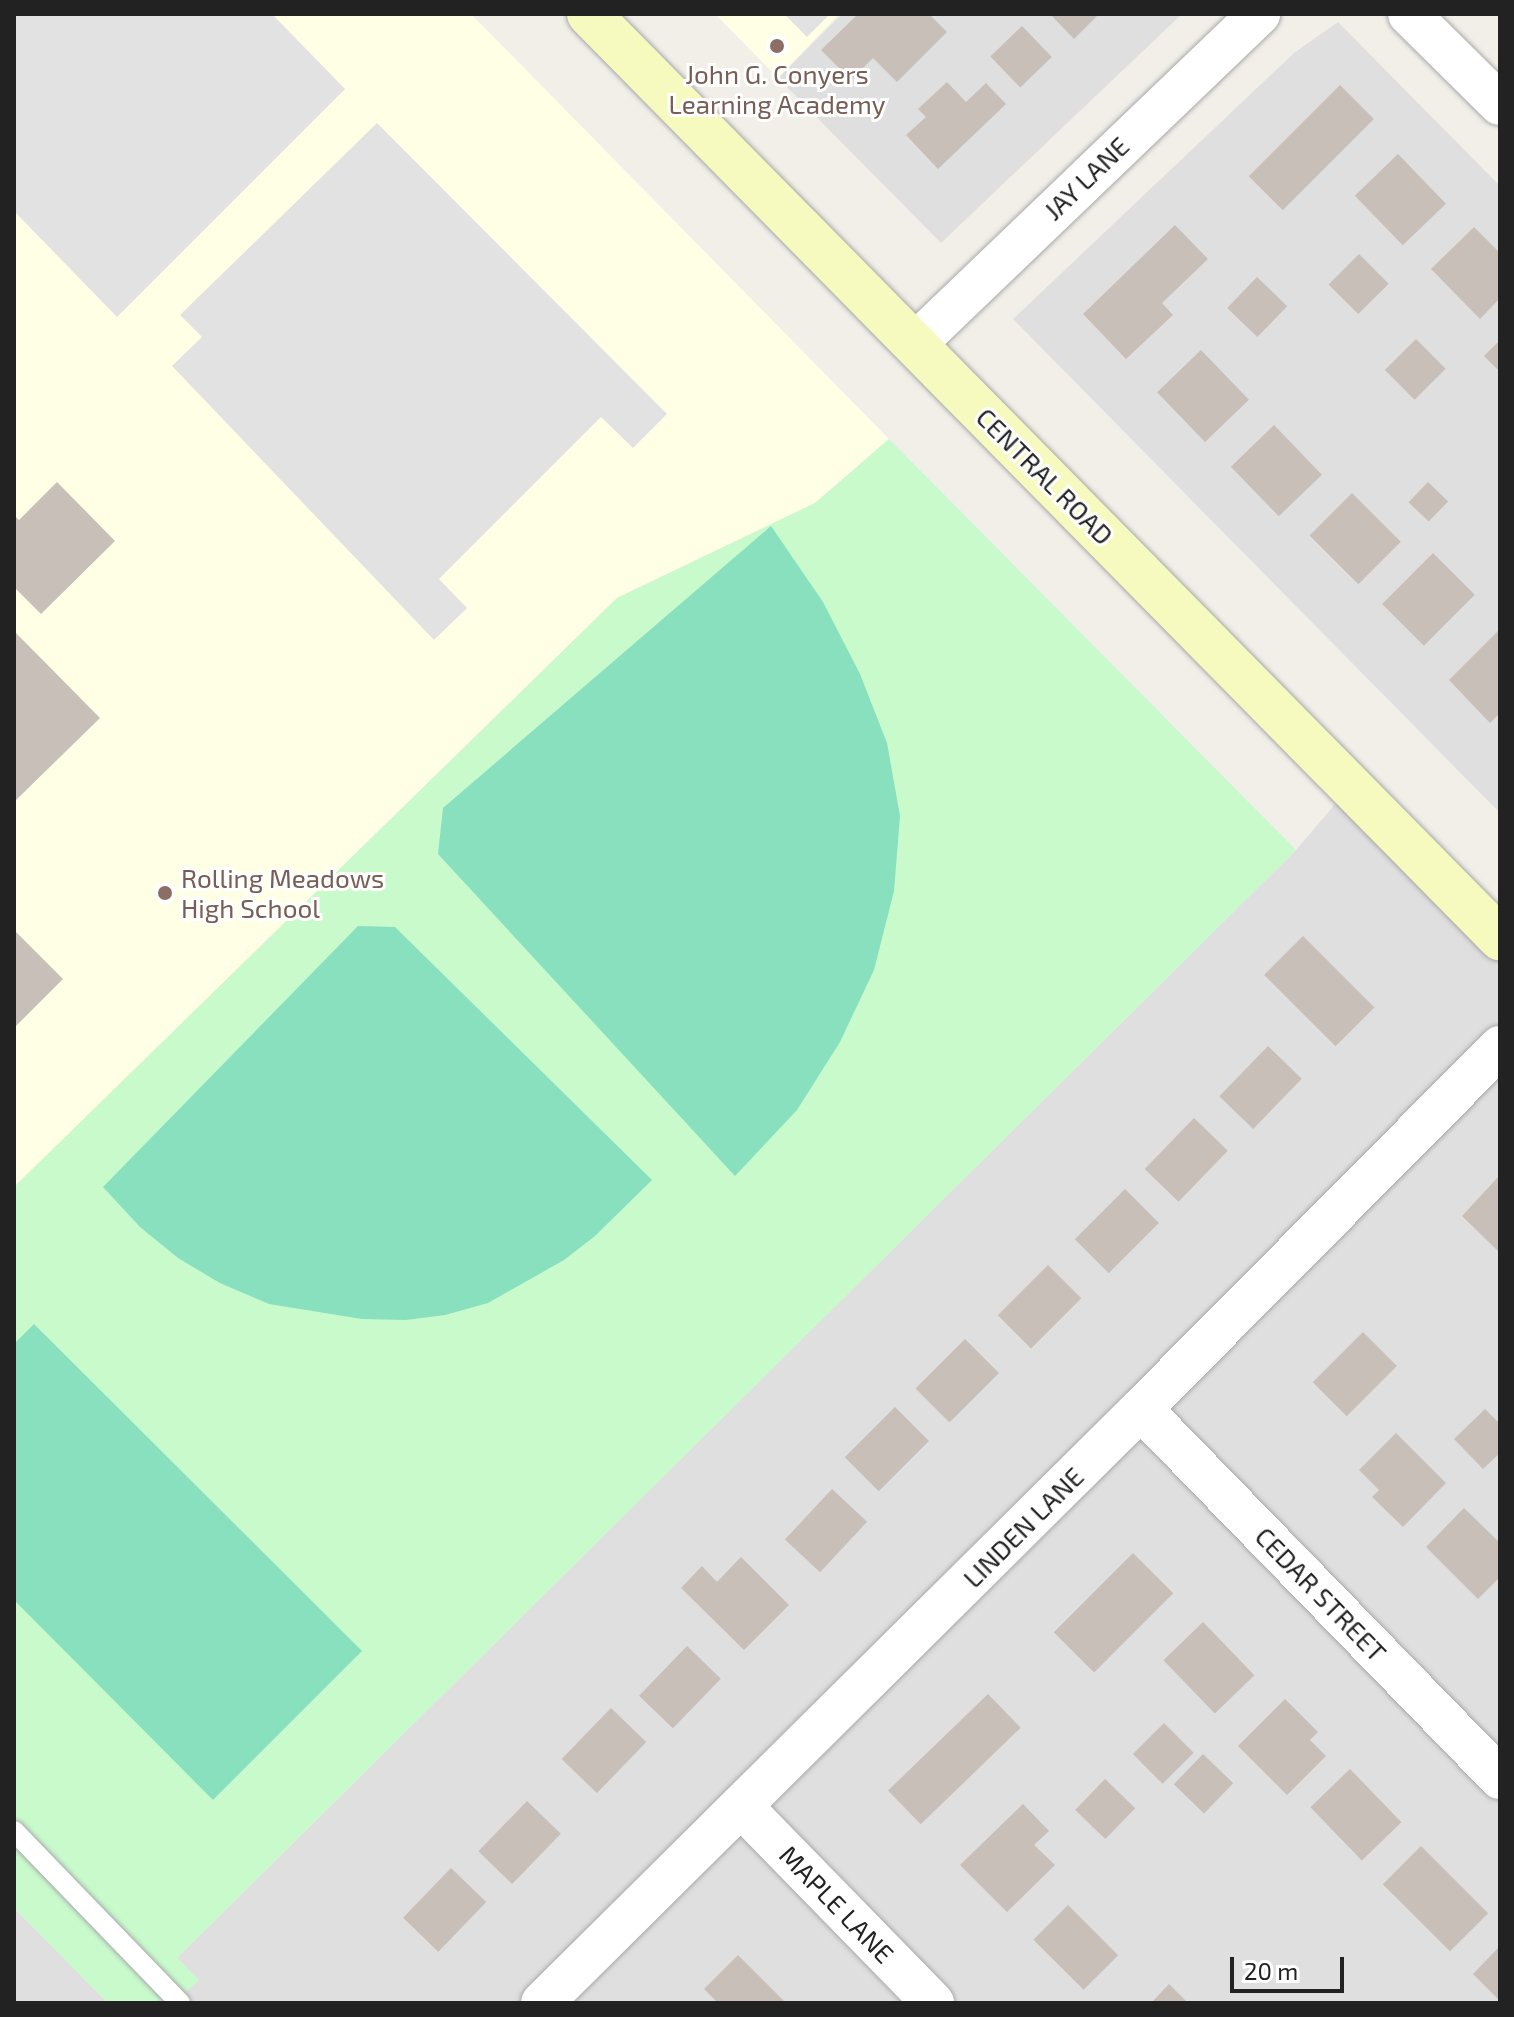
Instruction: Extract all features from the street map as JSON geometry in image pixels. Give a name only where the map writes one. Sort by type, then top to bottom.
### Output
[{"type":"street","name":"CENTRAL ROAD","points":[[589,14],[1500,938]]},
{"type":"street","name":"JAY LANE","points":[[915,344],[1259,14]]},
{"type":"street","points":[[1409,14],[1500,104]]},
{"type":"street","name":"LINDEN LANE","points":[[542,2003],[1141,1409],[1500,1047]]},
{"type":"street","name":"CEDAR STREET","points":[[1141,1409],[1500,1778]]},
{"type":"street","name":"MAPLE LANE","points":[[741,1806],[933,2003]]},
{"type":"lane","points":[[14,1831],[180,2003]]},
{"type":"shaded area","name":"Rolling Meadows High School","points":[[14,14],[471,14],[889,439],[815,503],[617,598],[14,1187]]},
{"type":"shaded area","points":[[14,14],[272,14],[345,89],[117,317],[14,211]]},
{"type":"shaded area","name":"John G. Conyers Learning Academy","points":[[715,14],[839,14],[778,78]]},
{"type":"shaded area","points":[[784,14],[830,14],[807,37]]},
{"type":"shaded area","points":[[842,14],[1182,14],[941,243],[778,78]]},
{"type":"shaded area","points":[[1338,22],[1500,186],[1500,813],[1013,319],[1294,53]]},
{"type":"shaded area","points":[[377,123],[667,414],[633,448],[601,417],[439,579],[467,608],[434,640],[172,366],[202,337],[180,315]]},
{"type":"shaded area","points":[[1348,789],[1500,940],[1500,2003],[174,2003],[198,1980],[177,1958],[1296,850]]},
{"type":"shaded area","points":[[14,1908],[108,2003],[14,2003]]},
{"type":"green space","points":[[889,439],[1296,850],[177,1958],[199,1980],[174,2003],[108,2003],[14,1908],[14,1187],[617,598],[815,503]]},
{"type":"green space","points":[[771,526],[823,602],[860,674],[887,743],[900,816],[894,891],[874,970],[840,1042],[797,1110],[735,1176],[438,854],[443,808]]},
{"type":"green space","points":[[358,926],[395,927],[652,1180],[595,1236],[564,1260],[488,1303],[445,1315],[406,1320],[362,1319],[269,1304],[220,1283],[178,1258],[140,1227],[103,1187]]},
{"type":"green space","points":[[34,1324],[362,1651],[213,1800],[14,1600],[14,1344]]},
{"type":"building","points":[[858,14],[929,14],[947,32],[897,82],[873,58],[851,80],[821,50]]},
{"type":"building","points":[[1050,14],[1099,14],[1074,39]]},
{"type":"building","points":[[1022,26],[1052,57],[1020,87],[990,57]]},
{"type":"building","points":[[947,82],[966,102],[986,83],[1006,104],[938,169],[906,135],[926,117],[918,109]]},
{"type":"building","points":[[1340,85],[1374,119],[1283,210],[1249,176]]},
{"type":"building","points":[[1398,154],[1446,204],[1403,245],[1355,196]]},
{"type":"building","points":[[1175,225],[1208,259],[1162,303],[1173,315],[1126,359],[1083,314]]},
{"type":"building","points":[[1474,227],[1500,253],[1500,298],[1480,319],[1431,269]]},
{"type":"building","points":[[1359,254],[1389,284],[1358,314],[1329,284]]},
{"type":"building","points":[[1257,277],[1287,306],[1257,337],[1227,308]]},
{"type":"building","points":[[1416,339],[1446,369],[1415,400],[1385,370]]},
{"type":"building","points":[[1500,340],[1500,372],[1484,356]]},
{"type":"building","points":[[1201,350],[1249,400],[1205,442],[1157,392]]},
{"type":"building","points":[[1274,425],[1322,475],[1279,516],[1231,467]]},
{"type":"building","points":[[57,482],[115,541],[41,614],[14,587],[14,515],[19,520]]},
{"type":"building","points":[[1428,482],[1448,501],[1429,522],[1409,502]]},
{"type":"building","points":[[1352,493],[1401,542],[1358,584],[1310,535]]},
{"type":"building","points":[[1433,553],[1475,595],[1424,646],[1382,604]]},
{"type":"building","points":[[1500,629],[1500,713],[1490,723],[1449,680]]},
{"type":"building","points":[[14,631],[100,718],[14,802]]},
{"type":"building","points":[[14,930],[63,979],[14,1028]]},
{"type":"building","points":[[1303,936],[1374,1007],[1336,1046],[1264,975]]},
{"type":"building","points":[[1268,1046],[1302,1079],[1253,1129],[1219,1096]]},
{"type":"building","points":[[1194,1118],[1228,1151],[1178,1202],[1145,1169]]},
{"type":"building","points":[[1500,1175],[1500,1249],[1498,1251],[1462,1216]]},
{"type":"building","points":[[1125,1189],[1159,1223],[1109,1273],[1075,1239]]},
{"type":"building","points":[[1048,1265],[1081,1298],[1031,1348],[998,1315]]},
{"type":"building","points":[[1363,1332],[1397,1366],[1347,1416],[1313,1382]]},
{"type":"building","points":[[965,1339],[999,1373],[949,1422],[916,1388]]},
{"type":"building","points":[[895,1407],[929,1441],[879,1491],[845,1457]]},
{"type":"building","points":[[1485,1409],[1500,1424],[1500,1453],[1483,1469],[1454,1439]]},
{"type":"building","points":[[1396,1433],[1446,1483],[1403,1527],[1372,1497],[1379,1490],[1359,1470]]},
{"type":"building","points":[[832,1489],[867,1522],[820,1572],[785,1539]]},
{"type":"building","points":[[1464,1508],[1500,1543],[1500,1577],[1478,1599],[1426,1547]]},
{"type":"building","points":[[1133,1553],[1173,1593],[1094,1673],[1054,1632]]},
{"type":"building","points":[[741,1557],[789,1605],[744,1650],[681,1588],[702,1566],[717,1582]]},
{"type":"building","points":[[1203,1622],[1254,1675],[1215,1713],[1163,1660]]},
{"type":"building","points":[[687,1646],[721,1679],[673,1728],[639,1696]]},
{"type":"building","points":[[988,1694],[1021,1728],[921,1824],[888,1791]]},
{"type":"building","points":[[1285,1699],[1318,1732],[1310,1740],[1326,1756],[1287,1795],[1238,1746]]},
{"type":"building","points":[[611,1708],[646,1742],[597,1793],[562,1759]]},
{"type":"building","points":[[1164,1723],[1194,1753],[1163,1784],[1133,1754]]},
{"type":"building","points":[[1203,1754],[1233,1783],[1204,1813],[1174,1784]]},
{"type":"building","points":[[1350,1769],[1401,1822],[1362,1860],[1310,1807]]},
{"type":"building","points":[[1105,1779],[1135,1808],[1105,1839],[1075,1810]]},
{"type":"building","points":[[527,1801],[561,1834],[512,1884],[478,1851]]},
{"type":"building","points":[[1023,1804],[1049,1831],[1034,1845],[1055,1865],[1007,1912],[960,1865]]},
{"type":"building","points":[[1421,1846],[1488,1913],[1450,1951],[1383,1884]]},
{"type":"building","points":[[451,1868],[486,1902],[438,1952],[403,1918]]},
{"type":"building","points":[[1068,1905],[1118,1955],[1084,1990],[1033,1940]]},
{"type":"building","points":[[1500,1946],[1500,2001],[1473,1974]]},
{"type":"building","points":[[738,1955],[786,2003],[718,2003],[704,1989]]},
{"type":"building","points":[[1169,1984],[1188,2003],[1151,2003]]},
{"type":"place","name":"John G. Conyers Learning Academy","points":[[777,46]]},
{"type":"place","name":"Rolling Meadows High School","points":[[165,893]]}]
